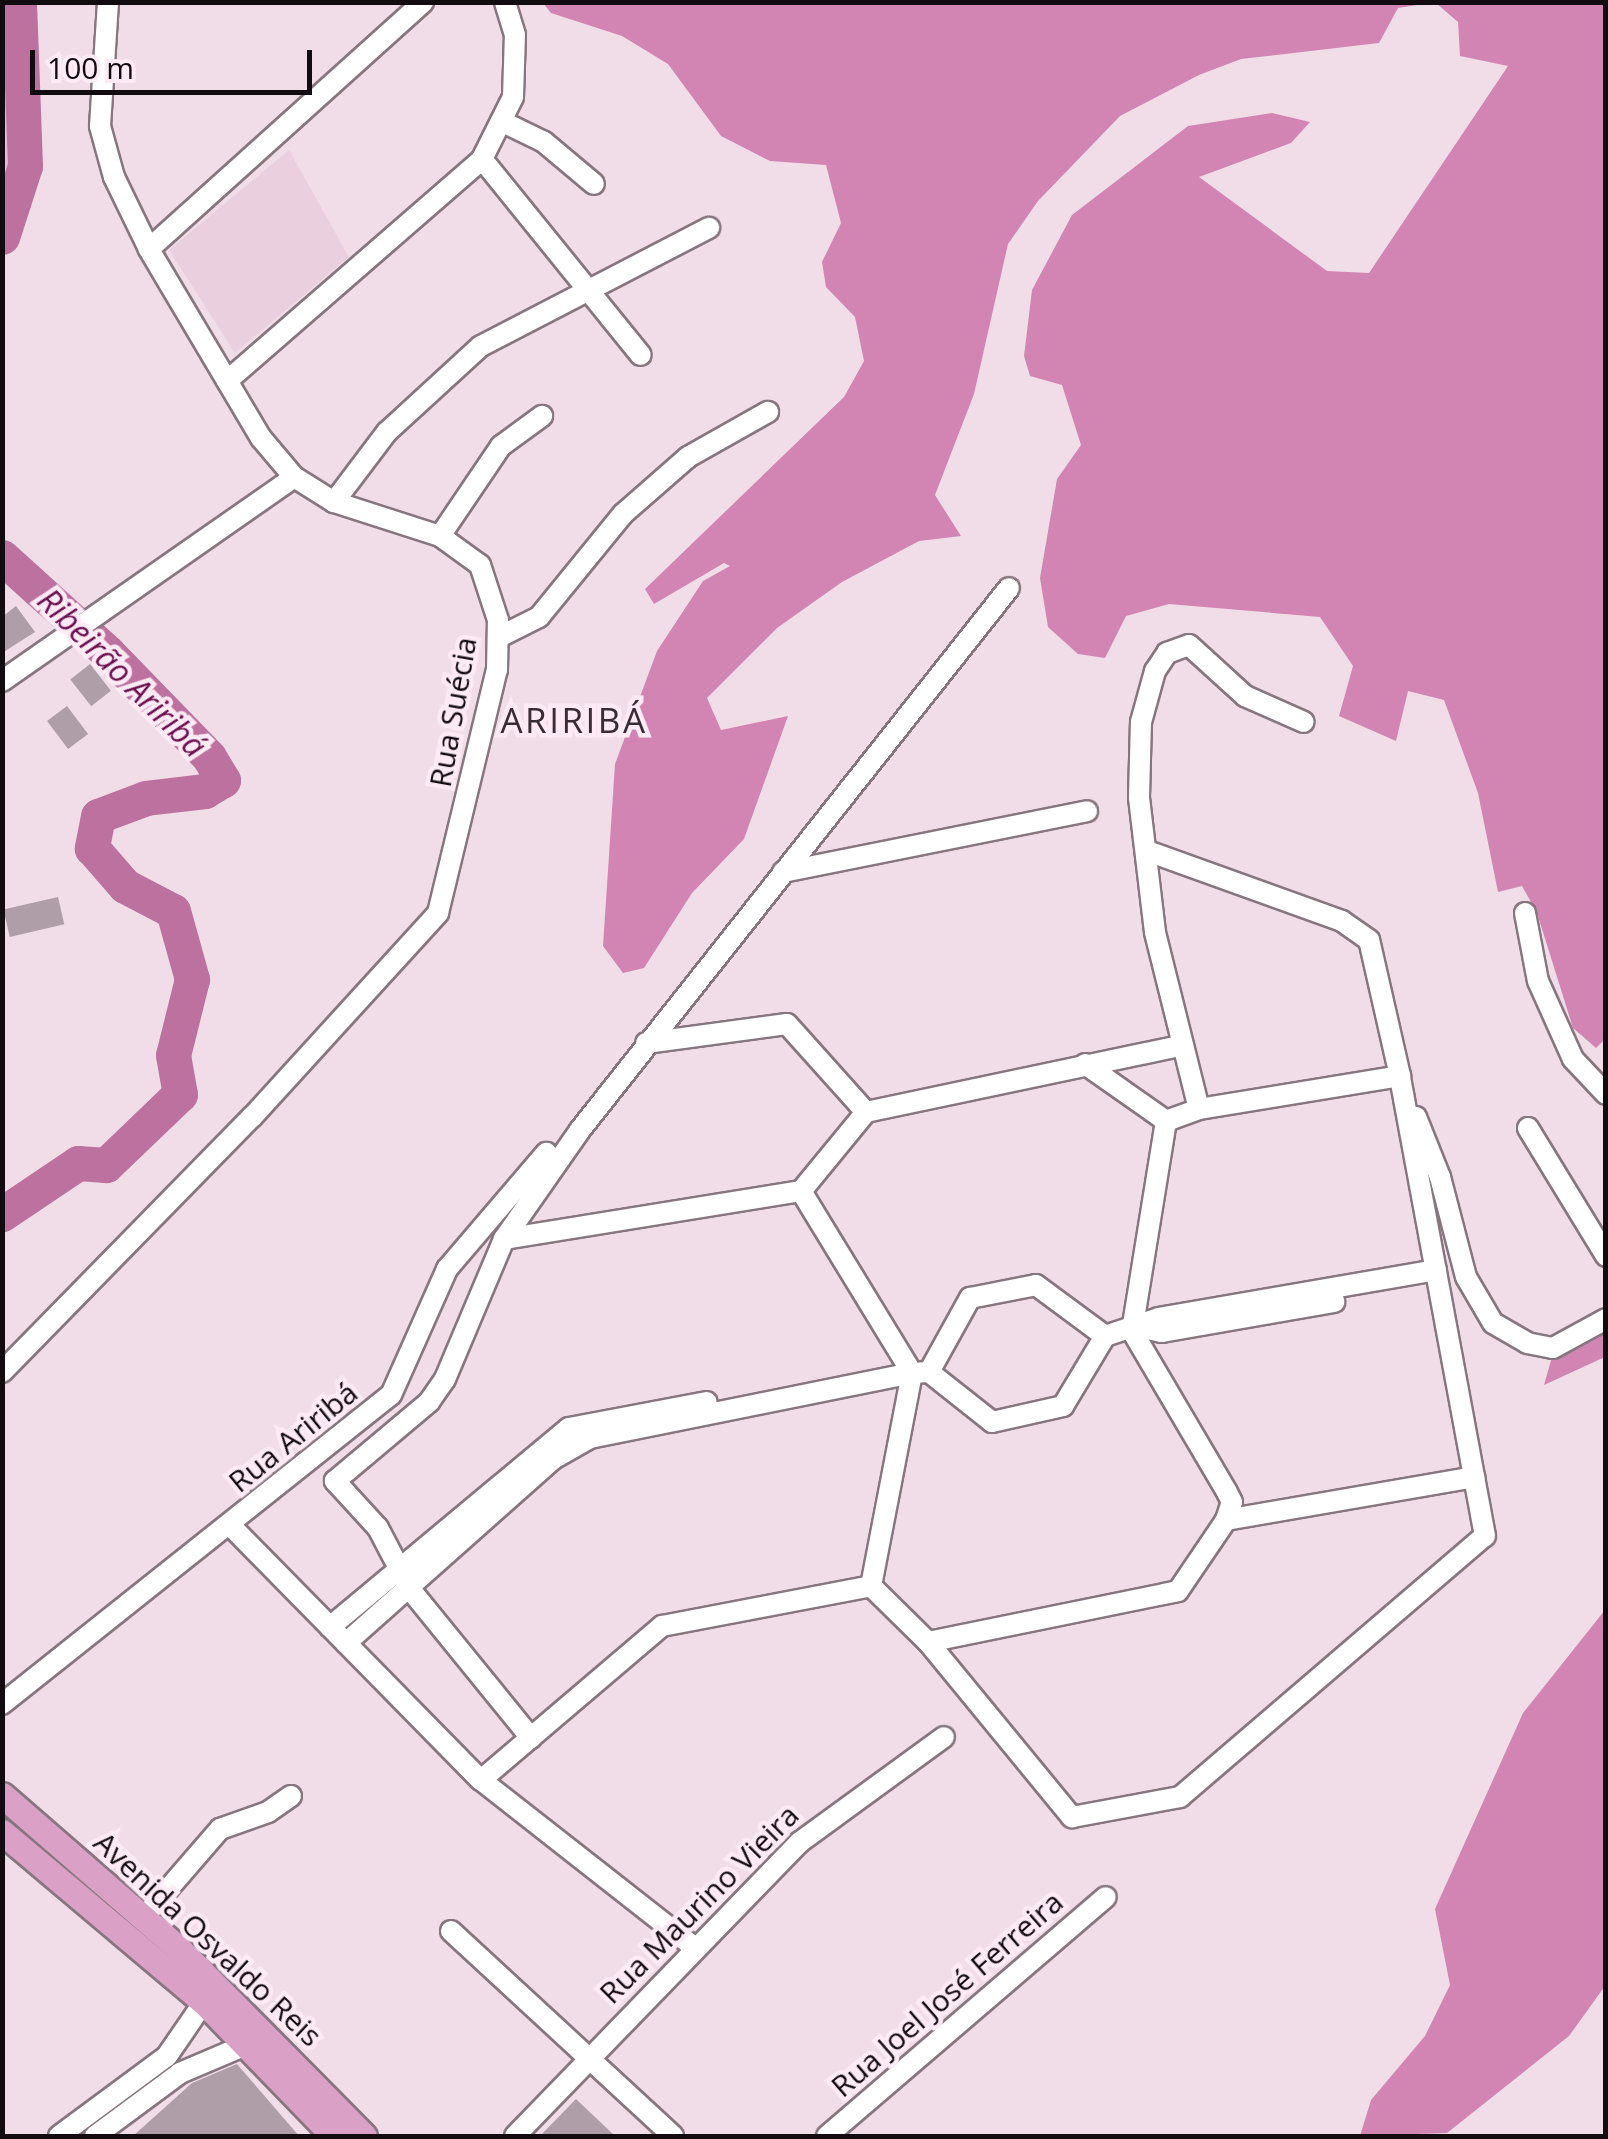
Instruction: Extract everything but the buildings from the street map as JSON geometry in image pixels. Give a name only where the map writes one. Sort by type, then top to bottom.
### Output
[{"type":"main road","name":"Avenida Osvaldo Reis","points":[[2,1795],[143,1918],[364,2136]]},
{"type":"main road","name":"Avenida Osvaldo Reis","points":[[2,1832],[204,2002],[334,2136]]},
{"type":"street","name":"Rua Suécia","points":[[2,1372],[252,1117],[438,912],[456,858],[499,637],[488,576],[440,536],[334,502],[294,477],[227,381],[149,248],[114,177],[100,126],[108,2]]},
{"type":"street","points":[[149,248],[423,2]]},
{"type":"street","points":[[227,381],[482,159],[505,123],[517,62],[505,2]]},
{"type":"street","points":[[505,123],[544,142],[594,184]]},
{"type":"street","points":[[482,159],[578,272],[585,290],[641,355]]},
{"type":"street","points":[[334,502],[387,432],[482,346],[709,228]]},
{"type":"street","points":[[499,637],[539,617],[623,514],[688,457],[768,412]]},
{"type":"street","points":[[440,536],[501,446],[542,416]]},
{"type":"street","points":[[2,680],[294,477]]},
{"type":"street","points":[[531,1738],[410,1589],[378,1528],[335,1480],[429,1402],[445,1379],[504,1239],[646,1043],[1009,588]]},
{"type":"street","points":[[1199,1109],[1155,932],[1139,797],[1141,722],[1155,672],[1168,654],[1189,645],[1245,696],[1304,722]]},
{"type":"street","points":[[783,872],[1087,811]]},
{"type":"street","points":[[871,1586],[928,1642],[1072,1817],[1180,1796],[1485,1536],[1401,1082],[1369,940],[1342,922],[1148,851]]},
{"type":"street","points":[[1525,913],[1538,982],[1573,1060],[1606,1094]]},
{"type":"street","points":[[646,1043],[787,1024],[866,1112]]},
{"type":"street","points":[[504,1239],[801,1191],[866,1112],[1183,1045]]},
{"type":"street","points":[[1085,1064],[1166,1121]]},
{"type":"street","points":[[1166,1121],[1199,1109],[1401,1082]]},
{"type":"street","points":[[1401,1082],[1440,1177],[1466,1277],[1493,1323],[1517,1339],[1553,1348],[1606,1319]]},
{"type":"street","points":[[928,1642],[1178,1590],[1226,1520],[1232,1502],[1138,1330],[1166,1121]]},
{"type":"street","points":[[1528,1128],[1606,1256]]},
{"type":"street","name":"Rua Ariribá","points":[[2,1704],[392,1395],[447,1269],[546,1153]]},
{"type":"street","points":[[801,1191],[914,1374],[992,1422],[1063,1406],[1105,1336]]},
{"type":"street","points":[[871,1586],[914,1374],[970,1298],[1036,1285],[1105,1336],[1138,1330],[1162,1332],[1437,1277]]},
{"type":"street","points":[[330,1627],[569,1428],[883,1372],[914,1374]]},
{"type":"street","points":[[346,1643],[572,1444],[914,1374]]},
{"type":"street","points":[[1226,1520],[1474,1476]]},
{"type":"street","points":[[231,1526],[482,1780],[695,1948]]},
{"type":"street","points":[[378,1528],[383,1581]]},
{"type":"street","points":[[482,1780],[662,1626],[871,1586]]},
{"type":"street","name":"Rua Maurino Vieira","points":[[514,2136],[800,1842],[944,1737]]},
{"type":"street","points":[[143,1918],[220,1830],[268,1812],[292,1796]]},
{"type":"street","name":"Rua Joel José Ferreira","points":[[827,2136],[1106,1898]]},
{"type":"street","points":[[451,1931],[590,2054],[673,2136]]},
{"type":"street","points":[[94,2136],[174,2065],[204,2002]]},
{"type":"street","points":[[59,2136],[174,2065],[248,2044]]},
{"type":"shaded area","points":[[9,2],[15,163],[3,206],[2,3]]},
{"type":"shaded area","points":[[543,3],[1430,3],[1398,8],[1379,43],[1241,59],[1199,75],[1120,116],[1038,201],[1008,244],[974,394],[935,495],[961,536],[919,541],[842,582],[777,628],[707,698],[721,730],[788,716],[744,839],[692,893],[644,968],[623,973],[603,946],[615,764],[657,651],[703,581],[730,566],[724,563],[654,604],[645,589],[844,397],[864,361],[855,317],[826,287],[822,262],[841,223],[826,165],[770,161],[721,136],[668,64],[622,36],[551,13]]},
{"type":"shaded area","points":[[1436,3],[1605,3],[1606,1038],[1596,1048],[1573,1028],[1537,913],[1522,886],[1498,892],[1478,793],[1444,700],[1408,691],[1396,741],[1339,716],[1353,666],[1320,617],[1169,604],[1126,616],[1105,658],[1078,654],[1048,627],[1040,578],[1057,479],[1081,445],[1062,385],[1030,376],[1024,356],[1032,290],[1072,215],[1188,126],[1272,113],[1310,122],[1291,143],[1199,177],[1327,271],[1369,273],[1508,66],[1460,56],[1458,22]]},
{"type":"shaded area","points":[[289,150],[349,257],[235,353],[169,250]]},
{"type":"shaded area","points":[[1605,1326],[1605,1357],[1544,1385],[1552,1357]]},
{"type":"shaded area","points":[[1605,1610],[1605,1986],[1569,2036],[1447,2133],[1360,2136],[1371,2100],[1425,2036],[1450,1985],[1435,1909],[1523,1713]]},
{"type":"waterway","name":"Ribeirão Ariribá","points":[[2,237],[25,166],[19,2]]},
{"type":"waterway","name":"Ribeirão Ariribá","points":[[2,557],[107,652],[209,757],[223,780],[205,791],[146,798],[98,816],[92,848],[125,886],[173,911],[192,979],[173,1055],[180,1094],[106,1165],[78,1163],[2,1214]]},
{"type":"district","name":"ARIRIBÁ","points":[[574,720]]}]
